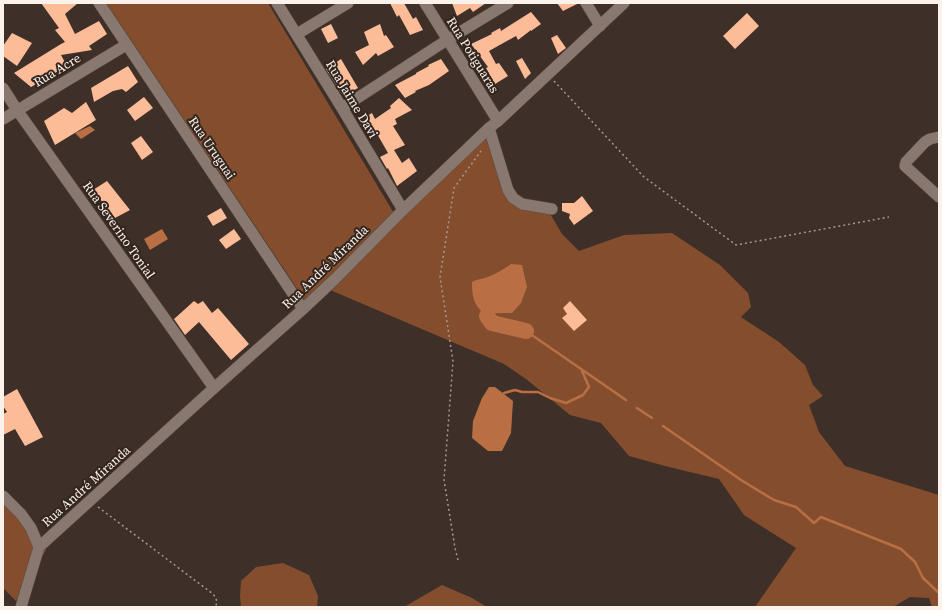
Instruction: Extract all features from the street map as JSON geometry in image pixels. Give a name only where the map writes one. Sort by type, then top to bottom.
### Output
[{"type":"street","name":"Rua Uruguai","points":[[99,3],[303,309]]},
{"type":"street","name":"Rua Jaime Davi","points":[[277,3],[403,210]]},
{"type":"street","points":[[297,34],[348,3]]},
{"type":"street","name":"Rua Potiguaras","points":[[425,3],[493,124],[508,190],[513,198],[522,204],[552,209]]},
{"type":"street","points":[[342,108],[447,40],[508,3]]},
{"type":"street","points":[[586,3],[600,26]]},
{"type":"street","name":"Rua André Miranda","points":[[40,547],[303,309],[493,124],[624,3]]},
{"type":"street","name":"Rua Acre","points":[[3,119],[126,45]]},
{"type":"street","name":"Rua Severino Tonial","points":[[3,88],[17,110],[214,388]]},
{"type":"street","points":[[935,138],[925,142],[906,162],[905,166],[939,197]]},
{"type":"street","points":[[3,496],[21,514],[31,528],[40,547],[22,607]]},
{"type":"path","points":[[547,74],[644,177],[736,245],[889,217]]},
{"type":"path","points":[[458,560],[444,480],[454,361],[440,277],[454,188],[482,149]]},
{"type":"path","points":[[91,501],[213,594],[217,603],[214,607]]},
{"type":"shaded area","points":[[106,3],[268,3],[398,220],[488,133],[520,208],[549,212],[562,234],[579,251],[624,235],[672,233],[720,265],[748,293],[751,307],[741,317],[779,342],[805,365],[813,385],[823,396],[809,405],[819,432],[845,466],[939,495],[939,607],[932,607],[929,598],[910,597],[893,607],[755,607],[796,548],[744,515],[719,479],[629,456],[601,423],[570,415],[526,379],[504,364],[330,290],[310,308]]},
{"type":"shaded area","points":[[90,126],[95,130],[81,139],[75,133]]},
{"type":"shaded area","points":[[162,229],[168,239],[150,250],[144,239]]},
{"type":"shaded area","points":[[511,264],[522,265],[527,287],[521,303],[512,313],[488,313],[487,316],[479,309],[475,301],[472,282],[491,276]]},
{"type":"shaded area","points":[[489,387],[495,387],[513,401],[511,433],[502,451],[488,451],[472,438],[473,421],[482,398]]},
{"type":"shaded area","points":[[3,490],[24,511],[46,550],[16,601],[3,588]]},
{"type":"shaded area","points":[[283,563],[309,575],[318,596],[317,607],[241,607],[241,581],[256,567]]},
{"type":"shaded area","points":[[442,585],[472,598],[487,607],[404,607]]},
{"type":"building","points":[[41,3],[78,3],[65,14],[75,34],[99,21],[107,34],[89,46],[92,50],[61,55],[67,66],[31,87],[14,73],[65,42],[55,30],[59,28]]},
{"type":"building","points":[[390,3],[404,3],[413,19],[416,17],[423,30],[410,35],[399,15],[397,17]]},
{"type":"building","points":[[452,3],[486,3],[473,12],[470,8],[457,16]]},
{"type":"building","points":[[557,3],[579,3],[563,11]]},
{"type":"building","points":[[531,12],[541,24],[518,40],[516,36],[489,51],[496,64],[499,63],[508,76],[495,84],[486,68],[488,67],[471,44],[492,34],[491,33],[500,28],[501,31]]},
{"type":"building","points":[[747,13],[759,26],[735,49],[723,36]]},
{"type":"building","points":[[331,24],[338,38],[328,43],[321,29]]},
{"type":"building","points":[[380,24],[384,36],[386,35],[394,47],[378,56],[376,53],[363,65],[355,52],[369,45],[364,32]]},
{"type":"building","points":[[12,33],[32,43],[17,66],[3,56],[3,46]]},
{"type":"building","points":[[557,35],[566,48],[558,54],[551,38]]},
{"type":"building","points":[[522,58],[531,73],[525,79],[516,61]]},
{"type":"building","points":[[341,59],[358,88],[343,96],[326,69]]},
{"type":"building","points":[[441,59],[449,71],[429,85],[415,91],[416,92],[405,98],[395,85]]},
{"type":"building","points":[[128,66],[138,82],[126,92],[122,89],[113,91],[94,102],[91,88]]},
{"type":"building","points":[[144,97],[153,108],[135,121],[127,110]]},
{"type":"building","points":[[399,98],[412,110],[395,119],[397,124],[393,126],[405,145],[394,150],[402,163],[409,158],[417,171],[397,186],[388,168],[387,169],[380,157],[388,153],[376,132],[369,136],[359,121],[372,113],[375,119],[391,108],[390,106]]},
{"type":"building","points":[[86,102],[96,120],[55,145],[44,121],[64,108],[72,113]]},
{"type":"building","points":[[141,136],[153,152],[142,160],[131,143]]},
{"type":"building","points":[[107,181],[130,210],[115,218],[93,190]]},
{"type":"building","points":[[582,196],[593,211],[574,225],[569,218],[570,214],[562,211],[562,203],[574,203]]},
{"type":"building","points":[[221,208],[227,218],[213,226],[207,216]]},
{"type":"building","points":[[234,229],[241,239],[226,249],[219,240]]},
{"type":"building","points":[[194,301],[198,304],[203,301],[212,313],[218,308],[249,344],[231,360],[199,322],[185,335],[174,319]]},
{"type":"building","points":[[570,301],[587,320],[574,331],[562,318],[567,314],[563,308]]},
{"type":"building","points":[[17,389],[43,437],[25,446],[15,429],[3,435],[3,414],[7,412],[3,406],[3,397]]},
{"type":"waterway","points":[[487,316],[492,323],[526,331]]},
{"type":"waterway","points":[[526,331],[626,400]]},
{"type":"waterway","points":[[504,393],[515,390],[522,392],[538,392],[566,403],[583,395],[589,387],[582,371]]},
{"type":"waterway","points":[[637,408],[652,418]]},
{"type":"waterway","points":[[663,426],[741,480],[774,500],[796,507],[814,523],[821,517],[901,549],[915,562],[923,578],[939,593]]}]
